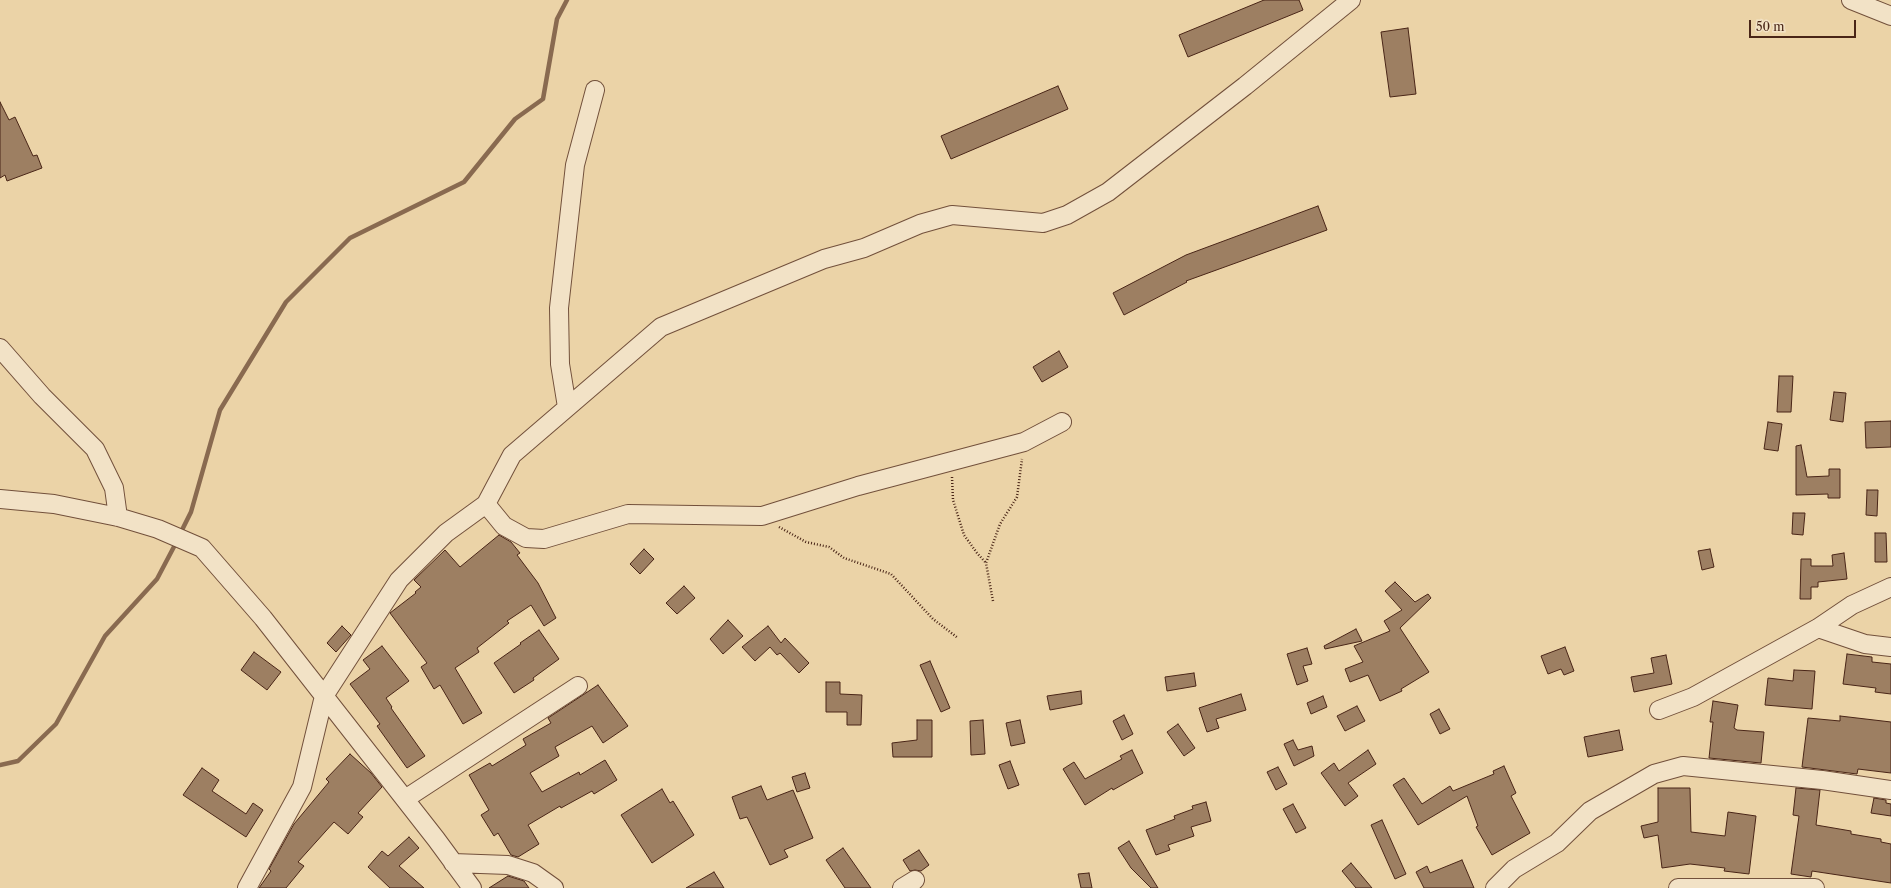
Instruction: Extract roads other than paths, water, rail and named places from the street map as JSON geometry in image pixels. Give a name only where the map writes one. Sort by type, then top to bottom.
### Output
[{"type":"street","points":[[247,888],[302,787],[324,696],[399,580],[446,533],[486,504],[512,455],[661,327],[824,259],[864,248],[920,224],[952,215],[1042,223],[1067,215],[1108,192],[1245,86],[1351,0]]},
{"type":"street","points":[[1851,0],[1891,16]]},
{"type":"street","points":[[567,407],[560,364],[559,308],[575,165],[595,90]]},
{"type":"street","points":[[0,348],[42,396],[95,449],[114,488],[118,518]]},
{"type":"street","points":[[486,504],[504,526],[526,538],[544,539],[628,514],[762,516],[913,470],[957,461],[1024,442],[1062,422]]},
{"type":"street","points":[[0,499],[54,504],[118,518],[158,529],[202,548],[263,618],[472,888]]},
{"type":"street","points":[[1659,710],[1692,697],[1818,628],[1852,605],[1891,587]]},
{"type":"street","points":[[1818,628],[1865,644],[1891,647]]},
{"type":"street","points":[[404,799],[578,686]]},
{"type":"street","points":[[1495,888],[1514,869],[1557,843],[1590,811],[1654,774],[1683,766],[1822,780],[1891,790]]},
{"type":"street","points":[[453,863],[508,865],[533,873],[554,888]]},
{"type":"street","points":[[1678,888],[1815,888]]},
{"type":"waterway","points":[[180,534],[191,512],[220,410],[286,302],[350,238],[464,182],[515,119],[543,99],[557,19],[567,0]]},
{"type":"waterway","points":[[0,765],[18,761],[56,724],[105,636],[157,579],[177,541]]}]
